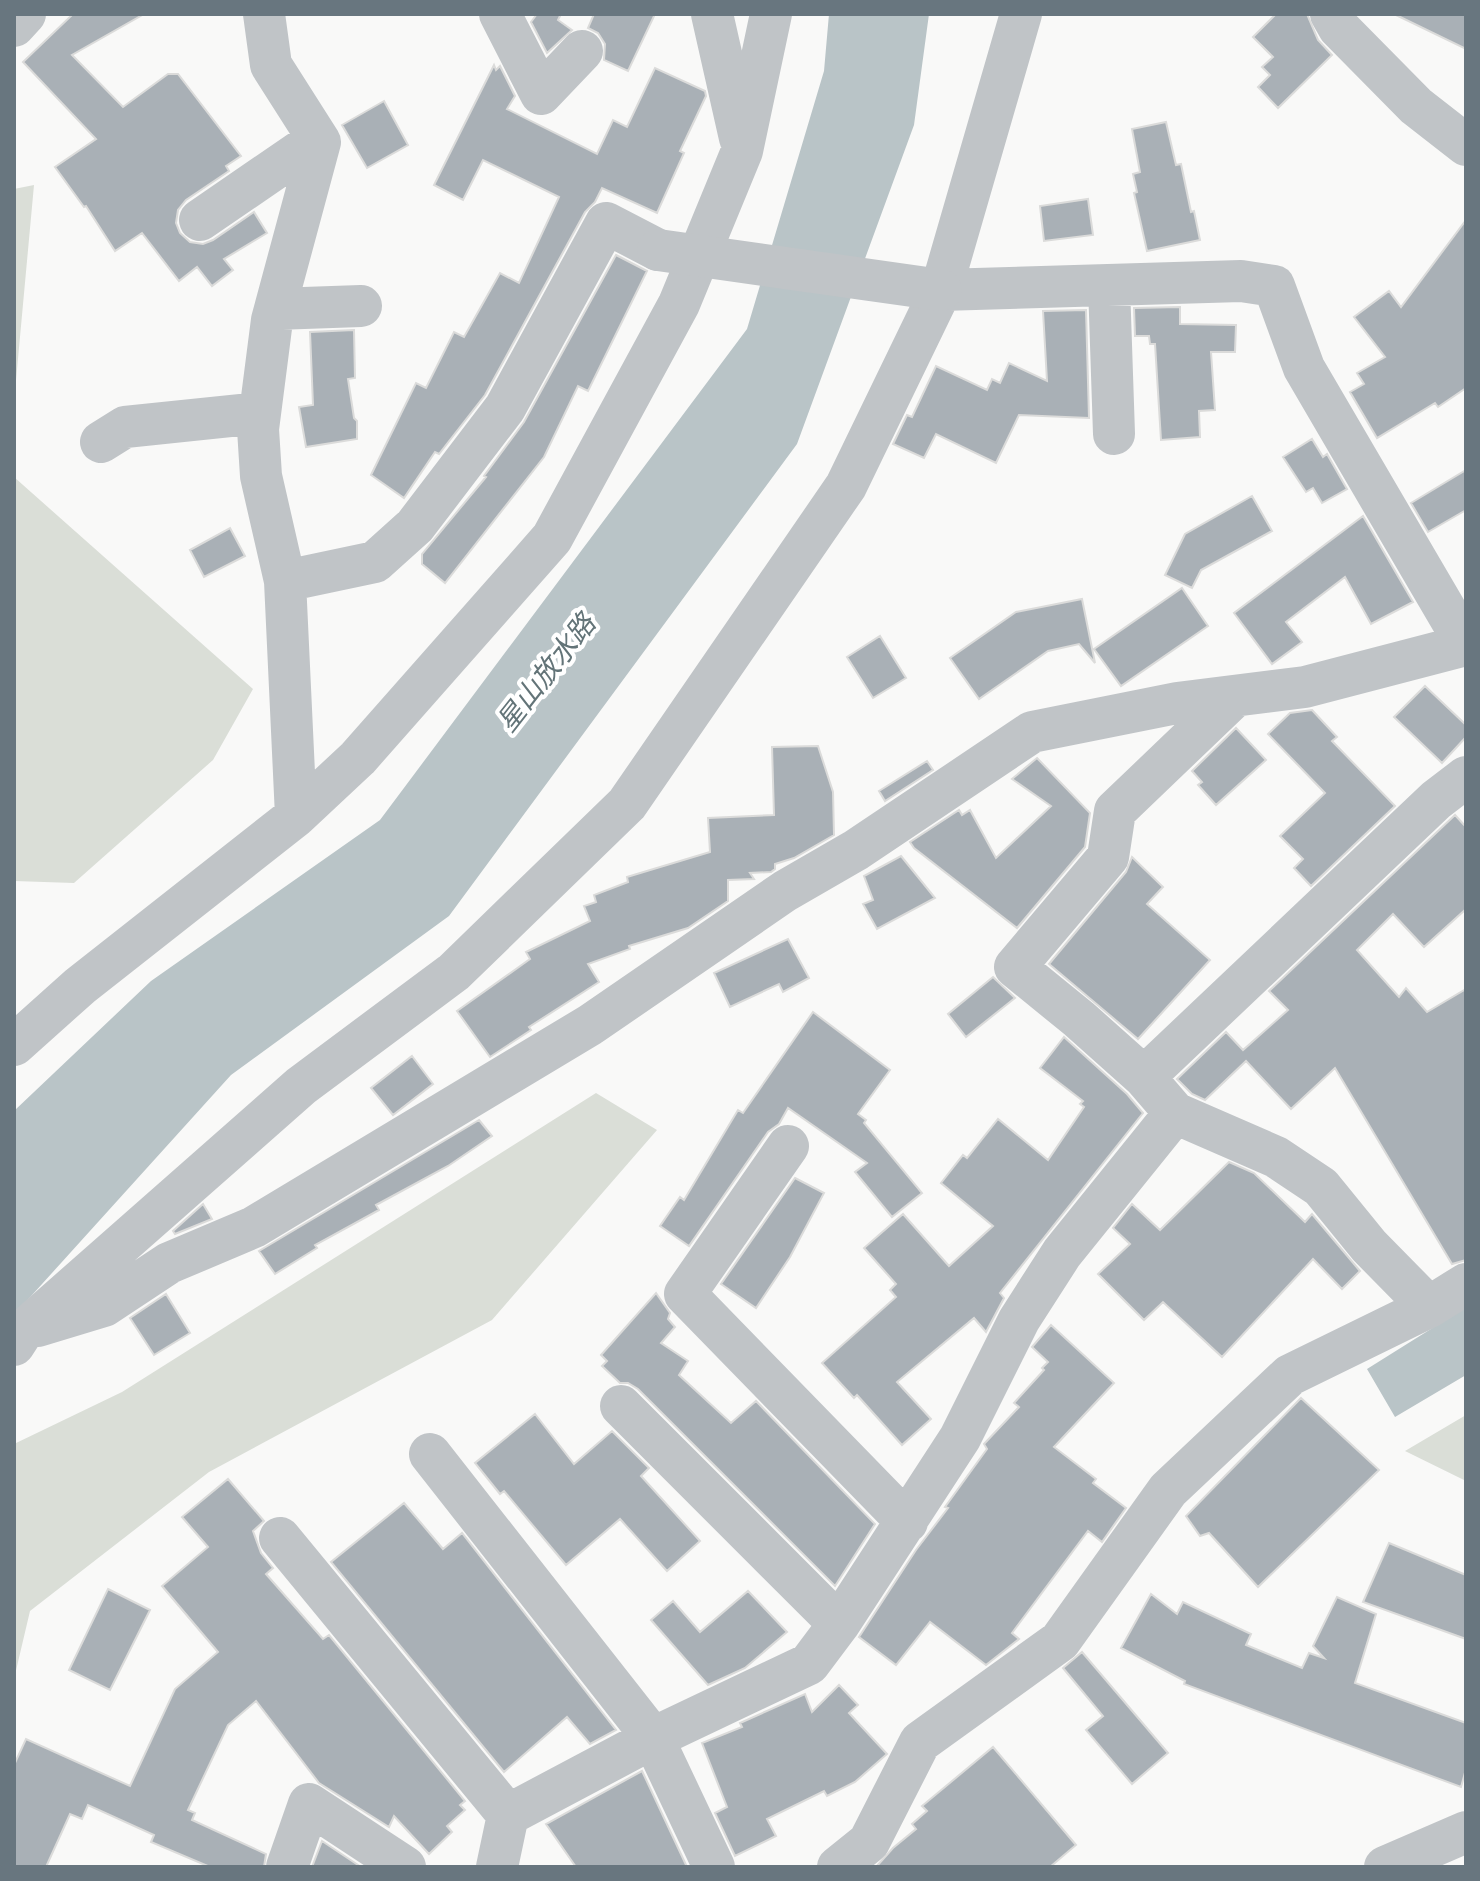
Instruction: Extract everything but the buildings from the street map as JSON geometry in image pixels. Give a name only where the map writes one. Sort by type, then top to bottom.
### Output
[{"type":"street","points":[[14,26],[25,14]]},
{"type":"street","points":[[264,14],[271,65],[320,142],[275,309],[260,413],[261,476],[285,581],[296,816]]},
{"type":"street","points":[[500,14],[541,94],[582,51]]},
{"type":"street","points":[[712,14],[742,151]]},
{"type":"street","points":[[14,1045],[80,986],[296,816],[358,758],[552,538],[679,304],[742,151],[771,14]]},
{"type":"street","points":[[17,1335],[301,1086],[454,972],[627,804],[846,486],[941,290],[1021,14]]},
{"type":"street","points":[[1331,14],[1339,28],[1416,106],[1466,145]]},
{"type":"street","points":[[200,220],[318,139]]},
{"type":"street","points":[[17,1335],[104,1306],[169,1263],[267,1219],[590,1025],[785,891],[856,850],[1032,732],[1177,703],[1305,687],[1466,645],[1304,368],[1274,286],[1241,281],[941,290],[658,250],[606,223],[505,408],[415,526],[375,562],[285,581]]},
{"type":"street","points":[[1109,285],[1114,434]]},
{"type":"street","points":[[275,309],[361,306]]},
{"type":"street","points":[[101,442],[125,427],[260,413]]},
{"type":"street","points":[[1234,697],[1115,811],[1108,857],[1015,967],[1144,1077],[1175,1113],[1276,1157],[1321,1187],[1369,1246],[1429,1307]]},
{"type":"street","points":[[1144,1077],[1425,810],[1466,777]]},
{"type":"street","points":[[508,1815],[653,1738],[809,1664],[839,1624],[960,1438],[1019,1320],[1062,1253],[1175,1113]]},
{"type":"street","points":[[788,1146],[685,1294],[907,1522]]},
{"type":"street","points":[[838,1867],[869,1842],[920,1742],[1060,1641],[1168,1490],[1290,1375],[1429,1307],[1466,1284]]},
{"type":"street","points":[[621,1406],[839,1624]]},
{"type":"street","points":[[430,1454],[653,1738],[714,1867]]},
{"type":"street","points":[[280,1538],[508,1815]]},
{"type":"street","points":[[287,1867],[309,1804],[405,1867]]},
{"type":"street","points":[[497,1867],[508,1815]]},
{"type":"street","points":[[1385,1867],[1466,1832]]},
{"type":"shaded area","points":[[34,185],[14,402],[14,189]]},
{"type":"shaded area","points":[[14,477],[253,689],[213,760],[74,883],[14,881]]},
{"type":"shaded area","points":[[596,1093],[657,1130],[492,1320],[209,1472],[30,1611],[14,1679],[14,1444],[122,1392]]},
{"type":"shaded area","points":[[1466,1415],[1466,1481],[1405,1451]]},
{"type":"water","name":"星山放水路","points":[[829,14],[929,14],[914,125],[797,444],[449,916],[231,1075],[14,1315],[14,1111],[151,981],[380,820],[747,329],[824,71]]},
{"type":"water","points":[[1466,1307],[1466,1375],[1395,1417],[1367,1369]]}]
